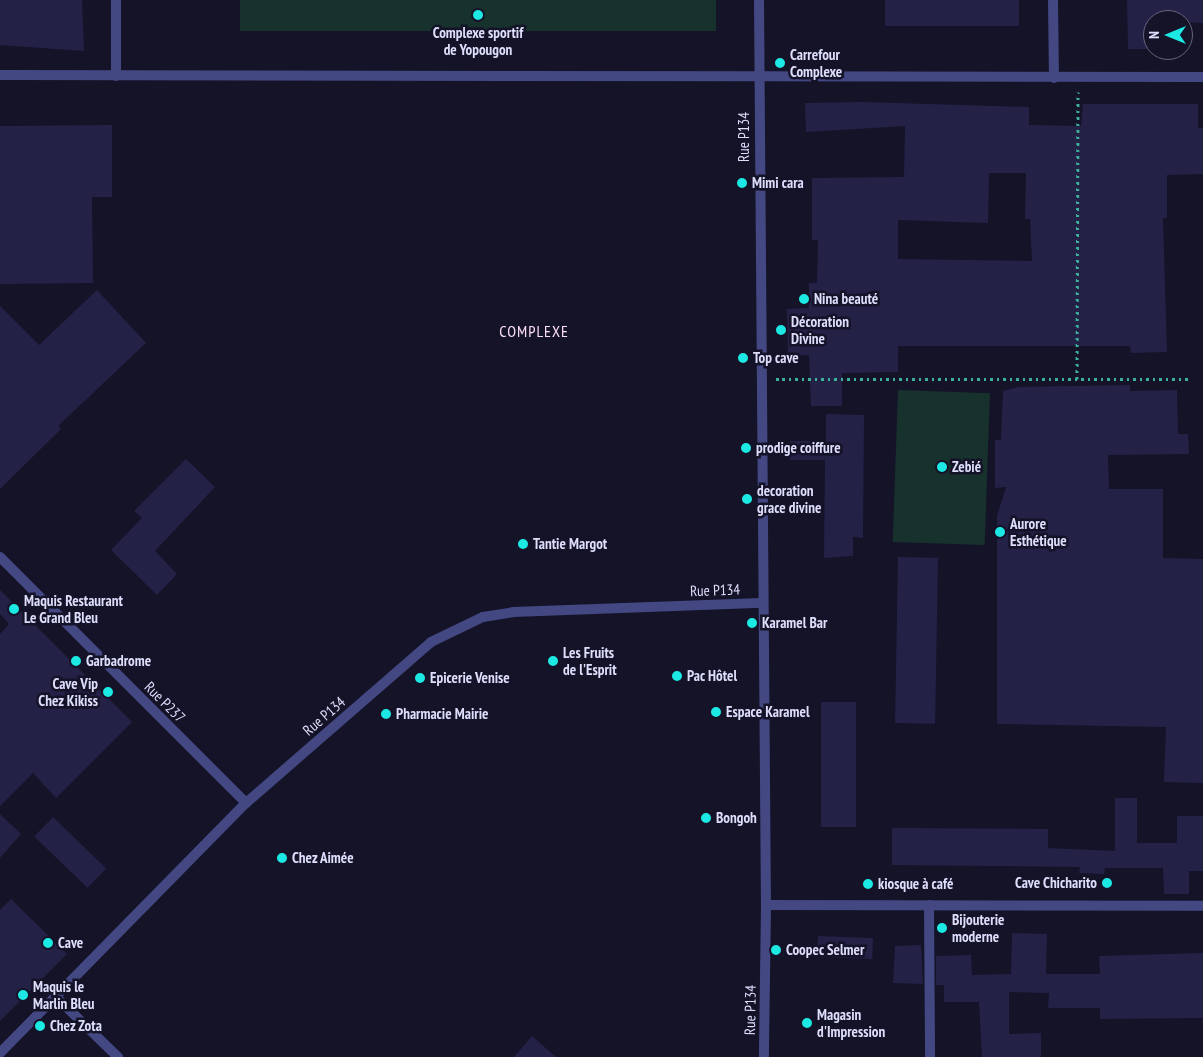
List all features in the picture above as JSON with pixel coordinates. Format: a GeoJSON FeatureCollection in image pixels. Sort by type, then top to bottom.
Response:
{"type":"FeatureCollection","features":[{"type":"Feature","properties":{"kind":"street"},"geometry":{"type":"LineString","coordinates":[[116,0],[116,76]]}},
{"type":"Feature","properties":{"kind":"street","name":"Rue P134"},"geometry":{"type":"LineString","coordinates":[[759,0],[760,379],[766,905],[764,1057]]}},
{"type":"Feature","properties":{"kind":"street"},"geometry":{"type":"LineString","coordinates":[[1053,0],[1054,78]]}},
{"type":"Feature","properties":{"kind":"street"},"geometry":{"type":"LineString","coordinates":[[0,75],[1203,77]]}},
{"type":"Feature","properties":{"kind":"street","name":"Rue P237"},"geometry":{"type":"LineString","coordinates":[[0,557],[246,803]]}},
{"type":"Feature","properties":{"kind":"street","name":"Rue P134"},"geometry":{"type":"LineString","coordinates":[[0,1053],[246,803],[431,642],[483,617],[513,612],[762,604]]}},
{"type":"Feature","properties":{"kind":"street"},"geometry":{"type":"LineString","coordinates":[[766,905],[1203,906]]}},
{"type":"Feature","properties":{"kind":"street"},"geometry":{"type":"LineString","coordinates":[[929,905],[930,1057]]}},
{"type":"Feature","properties":{"kind":"street"},"geometry":{"type":"LineString","coordinates":[[55,996],[118,1057]]}},
{"type":"Feature","properties":{"kind":"path"},"geometry":{"type":"LineString","coordinates":[[1078,78],[1078,379]]}},
{"type":"Feature","properties":{"kind":"path"},"geometry":{"type":"LineString","coordinates":[[760,379],[1192,379]]}},
{"type":"Feature","properties":{"kind":"green space","name":"Complexe sportif de Yopougon"},"geometry":{"type":"Polygon","coordinates":[[[240,0],[716,0],[716,31],[240,31],[240,0]]]}},
{"type":"Feature","properties":{"kind":"green space","name":"Zebié"},"geometry":{"type":"Polygon","coordinates":[[[898,390],[990,393],[985,545],[893,542],[898,390]]]}},
{"type":"Feature","properties":{"kind":"building"},"geometry":{"type":"Polygon","coordinates":[[[0,0],[82,0],[84,51],[0,45],[0,0]]]}},
{"type":"Feature","properties":{"kind":"building"},"geometry":{"type":"Polygon","coordinates":[[[885,0],[1019,0],[1019,26],[885,26],[885,0]]]}},
{"type":"Feature","properties":{"kind":"building"},"geometry":{"type":"Polygon","coordinates":[[[1127,0],[1203,0],[1203,23],[1193,22],[1193,10],[1143,10],[1143,49],[1128,49],[1127,0]]]}},
{"type":"Feature","properties":{"kind":"building"},"geometry":{"type":"Polygon","coordinates":[[[862,102],[1029,107],[1029,125],[1081,126],[1083,104],[1198,104],[1198,128],[1203,128],[1203,174],[1167,175],[1167,218],[1163,218],[1167,352],[1131,353],[1130,346],[898,346],[898,372],[842,373],[842,406],[811,406],[809,355],[788,356],[787,309],[809,308],[809,283],[817,283],[818,240],[812,240],[812,178],[904,177],[905,126],[806,132],[805,103],[862,102]],[[989,173],[988,223],[898,220],[898,259],[1032,261],[1030,219],[1025,219],[1026,173],[989,173]]]}},
{"type":"Feature","properties":{"kind":"building"},"geometry":{"type":"Polygon","coordinates":[[[112,125],[112,197],[92,197],[93,283],[0,284],[0,126],[112,125]]]}},
{"type":"Feature","properties":{"kind":"building"},"geometry":{"type":"Polygon","coordinates":[[[97,290],[146,343],[58,426],[61,429],[0,489],[0,306],[39,345],[97,290]]]}},
{"type":"Feature","properties":{"kind":"building"},"geometry":{"type":"Polygon","coordinates":[[[1130,385],[1130,391],[1177,390],[1178,434],[1188,434],[1189,454],[1108,455],[1109,489],[1163,489],[1163,558],[1203,559],[1203,783],[1164,782],[1166,727],[997,724],[997,516],[1006,487],[995,488],[995,440],[1001,440],[1003,391],[1018,387],[1130,385]]]}},
{"type":"Feature","properties":{"kind":"building"},"geometry":{"type":"Polygon","coordinates":[[[826,414],[864,415],[863,538],[853,537],[853,556],[824,558],[825,460],[790,460],[790,441],[826,441],[826,414]]]}},
{"type":"Feature","properties":{"kind":"building"},"geometry":{"type":"Polygon","coordinates":[[[186,459],[215,487],[155,551],[177,574],[157,595],[111,550],[142,518],[134,511],[186,459]]]}},
{"type":"Feature","properties":{"kind":"building"},"geometry":{"type":"Polygon","coordinates":[[[898,557],[938,558],[935,724],[895,723],[898,557]]]}},
{"type":"Feature","properties":{"kind":"building"},"geometry":{"type":"Polygon","coordinates":[[[0,590],[132,722],[56,798],[33,773],[0,806],[0,634],[9,624],[0,614],[0,590]]]}},
{"type":"Feature","properties":{"kind":"building"},"geometry":{"type":"Polygon","coordinates":[[[821,702],[856,702],[856,827],[821,827],[821,702]]]}},
{"type":"Feature","properties":{"kind":"building"},"geometry":{"type":"Polygon","coordinates":[[[1115,798],[1137,798],[1137,843],[1177,843],[1177,816],[1203,816],[1203,871],[1189,871],[1189,894],[1164,894],[1163,868],[1105,868],[1104,874],[1079,873],[1080,867],[892,865],[892,828],[1048,829],[1048,848],[1115,851],[1115,798]]]}},
{"type":"Feature","properties":{"kind":"building"},"geometry":{"type":"Polygon","coordinates":[[[0,814],[21,834],[0,858],[0,814]]]}},
{"type":"Feature","properties":{"kind":"building"},"geometry":{"type":"Polygon","coordinates":[[[53,817],[106,868],[87,888],[34,836],[53,817]]]}},
{"type":"Feature","properties":{"kind":"building"},"geometry":{"type":"Polygon","coordinates":[[[11,899],[67,954],[0,1021],[0,910],[11,899]]]}},
{"type":"Feature","properties":{"kind":"building"},"geometry":{"type":"Polygon","coordinates":[[[1012,933],[1047,934],[1046,974],[1100,974],[1099,956],[1203,953],[1203,1018],[1100,1019],[1100,1008],[1048,1008],[1049,993],[1009,992],[1009,1034],[1041,1033],[1041,1057],[982,1057],[979,1002],[944,1002],[944,985],[936,985],[936,956],[971,955],[972,975],[1011,974],[1012,933]]]}},
{"type":"Feature","properties":{"kind":"building"},"geometry":{"type":"Polygon","coordinates":[[[818,936],[873,938],[872,959],[817,957],[818,936]]]}},
{"type":"Feature","properties":{"kind":"building"},"geometry":{"type":"Polygon","coordinates":[[[921,945],[923,984],[893,983],[895,946],[921,945]]]}},
{"type":"Feature","properties":{"kind":"building"},"geometry":{"type":"Polygon","coordinates":[[[532,1036],[556,1057],[514,1057],[532,1036]]]}},
{"type":"Feature","properties":{"kind":"place","name":"Complexe sportif de Yopougon"},"geometry":{"type":"Point","coordinates":[478,15]}},
{"type":"Feature","properties":{"kind":"place","name":"Carrefour Complexe"},"geometry":{"type":"Point","coordinates":[780,63]}},
{"type":"Feature","properties":{"kind":"place","name":"Mimi cara"},"geometry":{"type":"Point","coordinates":[742,183]}},
{"type":"Feature","properties":{"kind":"place","name":"Nina beauté"},"geometry":{"type":"Point","coordinates":[804,299]}},
{"type":"Feature","properties":{"kind":"place","name":"Décoration Divine"},"geometry":{"type":"Point","coordinates":[781,330]}},
{"type":"Feature","properties":{"kind":"place","name":"Top cave"},"geometry":{"type":"Point","coordinates":[743,358]}},
{"type":"Feature","properties":{"kind":"place","name":"prodige coiffure"},"geometry":{"type":"Point","coordinates":[746,448]}},
{"type":"Feature","properties":{"kind":"place","name":"Zebié"},"geometry":{"type":"Point","coordinates":[942,467]}},
{"type":"Feature","properties":{"kind":"place","name":"decoration grace divine"},"geometry":{"type":"Point","coordinates":[747,499]}},
{"type":"Feature","properties":{"kind":"place","name":"Aurore Esthétique"},"geometry":{"type":"Point","coordinates":[1000,532]}},
{"type":"Feature","properties":{"kind":"place","name":"Tantie Margot"},"geometry":{"type":"Point","coordinates":[523,544]}},
{"type":"Feature","properties":{"kind":"place","name":"Maquis Restaurant Le Grand Bleu"},"geometry":{"type":"Point","coordinates":[14,609]}},
{"type":"Feature","properties":{"kind":"place","name":"Karamel Bar"},"geometry":{"type":"Point","coordinates":[752,623]}},
{"type":"Feature","properties":{"kind":"place","name":"Garbadrome"},"geometry":{"type":"Point","coordinates":[76,661]}},
{"type":"Feature","properties":{"kind":"place","name":"Les Fruits de l'Esprit"},"geometry":{"type":"Point","coordinates":[553,661]}},
{"type":"Feature","properties":{"kind":"place","name":"Pac Hôtel"},"geometry":{"type":"Point","coordinates":[677,676]}},
{"type":"Feature","properties":{"kind":"place","name":"Epicerie Venise"},"geometry":{"type":"Point","coordinates":[420,678]}},
{"type":"Feature","properties":{"kind":"place","name":"Cave Vip Chez Kikiss"},"geometry":{"type":"Point","coordinates":[108,692]}},
{"type":"Feature","properties":{"kind":"place","name":"Espace Karamel"},"geometry":{"type":"Point","coordinates":[716,712]}},
{"type":"Feature","properties":{"kind":"place","name":"Pharmacie Mairie"},"geometry":{"type":"Point","coordinates":[386,714]}},
{"type":"Feature","properties":{"kind":"place","name":"Bongoh"},"geometry":{"type":"Point","coordinates":[706,818]}},
{"type":"Feature","properties":{"kind":"place","name":"Chez Aimée"},"geometry":{"type":"Point","coordinates":[282,858]}},
{"type":"Feature","properties":{"kind":"place","name":"Cave Chicharito"},"geometry":{"type":"Point","coordinates":[1107,883]}},
{"type":"Feature","properties":{"kind":"place","name":"kiosque à café"},"geometry":{"type":"Point","coordinates":[868,884]}},
{"type":"Feature","properties":{"kind":"place","name":"Bijouterie moderne"},"geometry":{"type":"Point","coordinates":[942,928]}},
{"type":"Feature","properties":{"kind":"place","name":"Cave"},"geometry":{"type":"Point","coordinates":[48,943]}},
{"type":"Feature","properties":{"kind":"place","name":"Coopec Selmer"},"geometry":{"type":"Point","coordinates":[776,950]}},
{"type":"Feature","properties":{"kind":"place","name":"Maquis le Marlin Bleu"},"geometry":{"type":"Point","coordinates":[23,995]}},
{"type":"Feature","properties":{"kind":"place","name":"Magasin d'Impression"},"geometry":{"type":"Point","coordinates":[807,1023]}},
{"type":"Feature","properties":{"kind":"place","name":"Chez Zota"},"geometry":{"type":"Point","coordinates":[40,1026]}},
{"type":"Feature","properties":{"kind":"district","name":"COMPLEXE"},"geometry":{"type":"Point","coordinates":[534,331]}}]}
